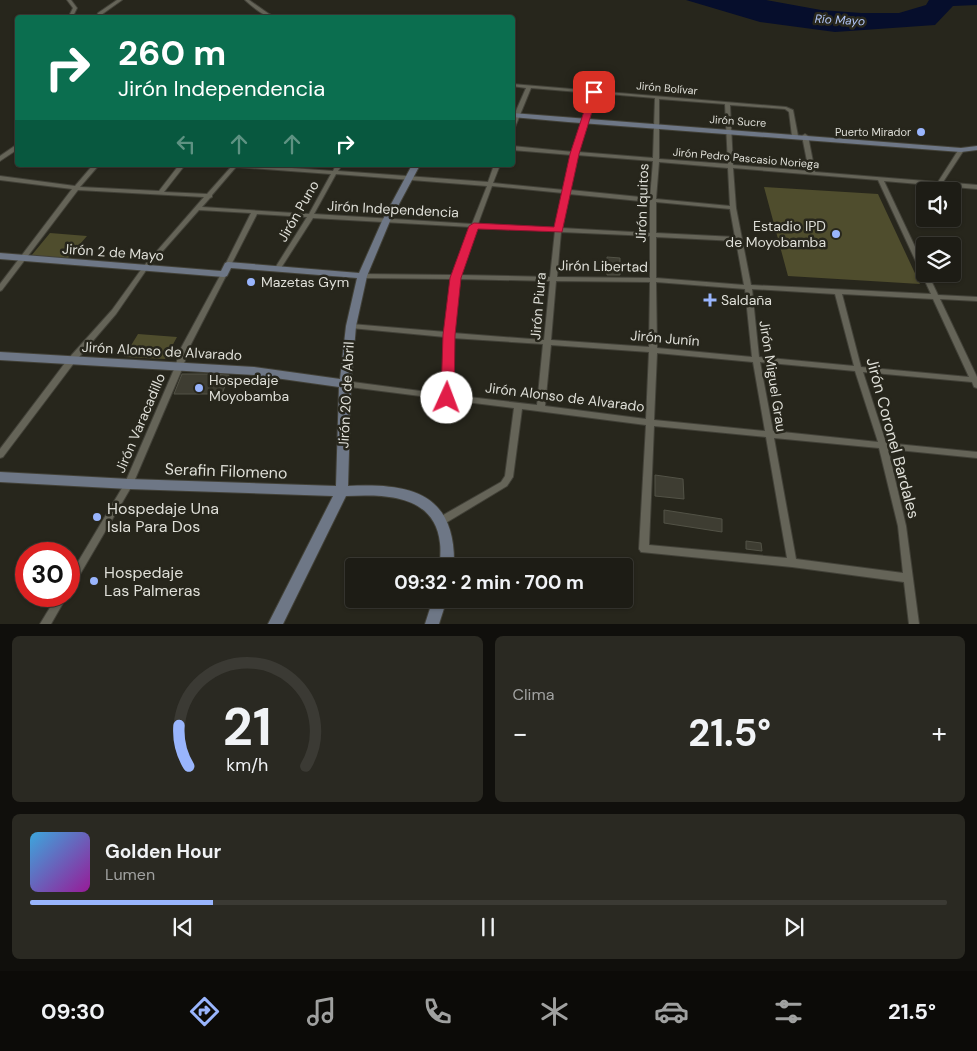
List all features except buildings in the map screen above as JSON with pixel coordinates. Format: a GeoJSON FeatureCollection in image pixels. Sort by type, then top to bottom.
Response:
{"type":"FeatureCollection","features":[{"type":"Feature","properties":{"kind":"street"},"geometry":{"type":"LineString","coordinates":[[68,0],[76,8],[72,15]]}},
{"type":"Feature","properties":{"kind":"street"},"geometry":{"type":"LineString","coordinates":[[99,15],[120,0]]}},
{"type":"Feature","properties":{"kind":"street"},"geometry":{"type":"LineString","coordinates":[[247,0],[267,15]]}},
{"type":"Feature","properties":{"kind":"street","name":"Jirón Bolívar"},"geometry":{"type":"LineString","coordinates":[[515,85],[790,109],[795,136]]}},
{"type":"Feature","properties":{"kind":"street"},"geometry":{"type":"LineString","coordinates":[[515,116],[529,87]]}},
{"type":"Feature","properties":{"kind":"street","name":"Jirón Piura"},"geometry":{"type":"LineString","coordinates":[[541,408],[558,230],[575,154],[594,92]]}},
{"type":"Feature","properties":{"kind":"street","name":"Jirón Iquitos"},"geometry":{"type":"LineString","coordinates":[[657,97],[658,127],[653,200],[653,350],[648,422],[644,549],[792,563]]}},
{"type":"Feature","properties":{"kind":"street","name":"Jirón Miguel Grau"},"geometry":{"type":"LineString","coordinates":[[727,103],[733,208],[737,239],[748,287],[756,360],[792,563]]}},
{"type":"Feature","properties":{"kind":"street","name":"Jirón Sucre"},"geometry":{"type":"LineString","coordinates":[[515,116],[805,136],[961,150],[977,148]]}},
{"type":"Feature","properties":{"kind":"street"},"geometry":{"type":"LineString","coordinates":[[805,136],[812,173]]}},
{"type":"Feature","properties":{"kind":"street"},"geometry":{"type":"LineString","coordinates":[[0,159],[15,148]]}},
{"type":"Feature","properties":{"kind":"street","name":"Jirón Pedro Pascasio Noriega"},"geometry":{"type":"LineString","coordinates":[[515,148],[925,182]]}},
{"type":"Feature","properties":{"kind":"street"},"geometry":{"type":"LineString","coordinates":[[941,182],[961,150]]}},
{"type":"Feature","properties":{"kind":"street"},"geometry":{"type":"LineString","coordinates":[[0,289],[76,188],[94,167]]}},
{"type":"Feature","properties":{"kind":"street"},"geometry":{"type":"LineString","coordinates":[[161,192],[180,167]]}},
{"type":"Feature","properties":{"kind":"street"},"geometry":{"type":"LineString","coordinates":[[0,455],[72,361],[114,312],[145,268],[233,167]]}},
{"type":"Feature","properties":{"kind":"street"},"geometry":{"type":"LineString","coordinates":[[266,167],[489,184],[733,208]]}},
{"type":"Feature","properties":{"kind":"street","name":"Jirón Puno"},"geometry":{"type":"LineString","coordinates":[[278,268],[310,217],[338,167]]}},
{"type":"Feature","properties":{"kind":"street","name":"Jirón 20 de Abril"},"geometry":{"type":"LineString","coordinates":[[275,624],[342,491],[345,384],[351,326],[362,276],[386,221],[415,167]]}},
{"type":"Feature","properties":{"kind":"street"},"geometry":{"type":"LineString","coordinates":[[447,398],[449,335],[455,278],[495,167]]}},
{"type":"Feature","properties":{"kind":"street"},"geometry":{"type":"LineString","coordinates":[[0,178],[76,188],[210,196]]}},
{"type":"Feature","properties":{"kind":"street"},"geometry":{"type":"LineString","coordinates":[[880,179],[976,382]]}},
{"type":"Feature","properties":{"kind":"street","name":"Jirón Pedro Pascasio Noriega"},"geometry":{"type":"LineString","coordinates":[[961,185],[977,187]]}},
{"type":"Feature","properties":{"kind":"street"},"geometry":{"type":"LineString","coordinates":[[151,191],[166,186]]}},
{"type":"Feature","properties":{"kind":"street","name":"Jirón Independencia"},"geometry":{"type":"LineString","coordinates":[[198,208],[310,217],[737,239]]}},
{"type":"Feature","properties":{"kind":"street","name":"Jirón Varacadillo"},"geometry":{"type":"LineString","coordinates":[[80,567],[130,484],[179,367],[185,348],[255,212]]}},
{"type":"Feature","properties":{"kind":"street","name":"Jirón 2 de Mayo"},"geometry":{"type":"LineString","coordinates":[[0,256],[145,268],[226,270]]}},
{"type":"Feature","properties":{"kind":"street","name":"Jirón Libertad"},"geometry":{"type":"LineString","coordinates":[[226,270],[278,268],[362,276],[652,280],[748,287],[977,298]]}},
{"type":"Feature","properties":{"kind":"street","name":"Jirón Coronel Bardales"},"geometry":{"type":"LineString","coordinates":[[838,291],[858,369],[883,446],[902,526],[914,624]]}},
{"type":"Feature","properties":{"kind":"street","name":"Jirón Junín"},"geometry":{"type":"LineString","coordinates":[[351,326],[653,350],[976,382]]}},
{"type":"Feature","properties":{"kind":"street","name":"Jirón Alonso de Alvarado"},"geometry":{"type":"LineString","coordinates":[[0,356],[254,371],[447,398],[648,422],[977,455]]}},
{"type":"Feature","properties":{"kind":"street"},"geometry":{"type":"LineString","coordinates":[[448,558],[449,550],[441,521],[504,484],[509,478],[518,406]]}},
{"type":"Feature","properties":{"kind":"street","name":"Serafin Filomeno"},"geometry":{"type":"LineString","coordinates":[[0,477],[130,484],[342,491],[360,489],[403,492],[416,497],[441,521]]}},
{"type":"Feature","properties":{"kind":"street"},"geometry":{"type":"LineString","coordinates":[[792,563],[908,578]]}},
{"type":"Feature","properties":{"kind":"street"},"geometry":{"type":"LineString","coordinates":[[46,624],[56,607]]}},
{"type":"Feature","properties":{"kind":"street"},"geometry":{"type":"LineString","coordinates":[[432,624],[437,608]]}},
{"type":"Feature","properties":{"kind":"shaded area","name":"Estadio IPD de Moyobamba"},"geometry":{"type":"Polygon","coordinates":[[[764,187],[878,194],[916,275],[916,282],[920,284],[788,276],[764,187]]]}},
{"type":"Feature","properties":{"kind":"shaded area"},"geometry":{"type":"Polygon","coordinates":[[[50,233],[87,236],[68,258],[31,256],[50,233]]]}},
{"type":"Feature","properties":{"kind":"shaded area"},"geometry":{"type":"Polygon","coordinates":[[[138,334],[177,337],[165,359],[124,357],[138,334]]]}},
{"type":"Feature","properties":{"kind":"water","name":"Río Mayo"},"geometry":{"type":"Polygon","coordinates":[[[686,0],[766,0],[821,10],[861,13],[899,13],[926,5],[929,0],[977,0],[977,5],[953,6],[935,25],[835,32],[760,22],[686,0]]]}},
{"type":"Feature","properties":{"kind":"place","name":"Puerto Mirador"},"geometry":{"type":"Point","coordinates":[921,132]}},
{"type":"Feature","properties":{"kind":"place","name":"Estadio IPD de Moyobamba"},"geometry":{"type":"Point","coordinates":[836,234]}},
{"type":"Feature","properties":{"kind":"place","name":"Mazetas Gym"},"geometry":{"type":"Point","coordinates":[251,282]}},
{"type":"Feature","properties":{"kind":"place","name":"Saldaña"},"geometry":{"type":"Point","coordinates":[710,300]}},
{"type":"Feature","properties":{"kind":"place","name":"Hospedaje Moyobamba"},"geometry":{"type":"Point","coordinates":[199,388]}},
{"type":"Feature","properties":{"kind":"place","name":"Hospedaje Una Isla Para Dos"},"geometry":{"type":"Point","coordinates":[97,517]}},
{"type":"Feature","properties":{"kind":"place","name":"Hospedaje Las Palmeras"},"geometry":{"type":"Point","coordinates":[94,581]}},
{"type":"Feature","properties":{"kind":"route"},"geometry":{"type":"LineString","coordinates":[[447,398],[449,335],[455,278],[474,226],[558,230],[575,154],[594,92]]}}]}
